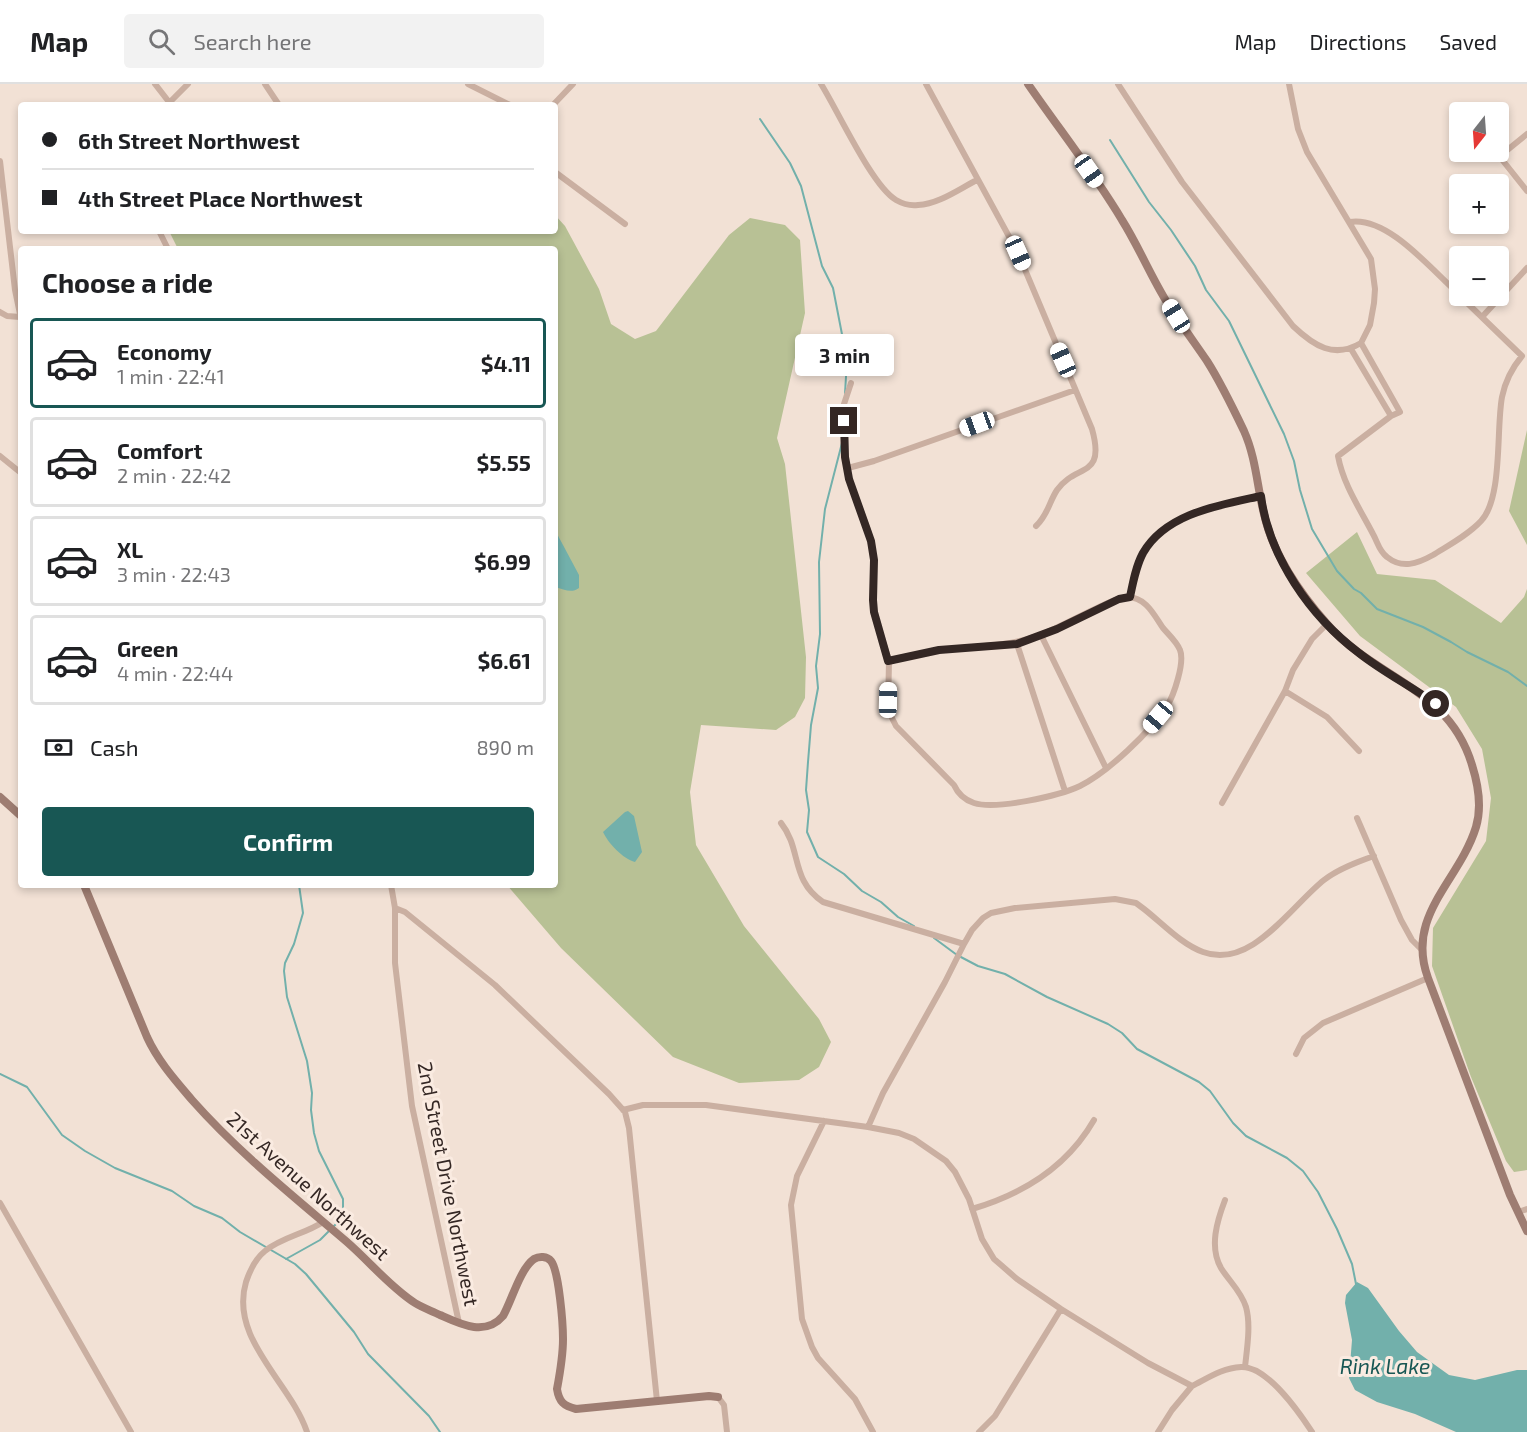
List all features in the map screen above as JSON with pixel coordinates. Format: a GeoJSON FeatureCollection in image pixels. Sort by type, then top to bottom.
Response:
{"type":"FeatureCollection","features":[{"type":"Feature","properties":{"kind":"street"},"geometry":{"type":"LineString","coordinates":[[155,84],[167,102]]}},
{"type":"Feature","properties":{"kind":"street"},"geometry":{"type":"LineString","coordinates":[[170,102],[188,84]]}},
{"type":"Feature","properties":{"kind":"street"},"geometry":{"type":"LineString","coordinates":[[265,84],[277,102]]}},
{"type":"Feature","properties":{"kind":"street"},"geometry":{"type":"LineString","coordinates":[[468,84],[504,102]]}},
{"type":"Feature","properties":{"kind":"street"},"geometry":{"type":"LineString","coordinates":[[556,102],[573,84]]}},
{"type":"Feature","properties":{"kind":"street"},"geometry":{"type":"LineString","coordinates":[[821,84],[877,181],[896,200],[908,205],[920,205],[938,200],[977,180]]}},
{"type":"Feature","properties":{"kind":"street"},"geometry":{"type":"LineString","coordinates":[[926,84],[1018,253],[1092,429],[1096,444],[1094,460],[1085,471],[1071,478],[1058,489],[1045,516],[1036,526]]}},
{"type":"Feature","properties":{"kind":"street"},"geometry":{"type":"LineString","coordinates":[[1028,84],[1121,217],[1166,301],[1218,379],[1245,433],[1256,469],[1267,528],[1277,552],[1299,589],[1327,624],[1359,652],[1418,691],[1445,713],[1465,743],[1473,765],[1479,798],[1477,825],[1465,852],[1428,915],[1423,935],[1422,961],[1523,1211],[1527,1231]]}},
{"type":"Feature","properties":{"kind":"street"},"geometry":{"type":"LineString","coordinates":[[1118,84],[1182,182],[1293,326],[1305,338],[1325,348],[1342,351],[1362,343],[1370,325],[1375,289],[1371,260],[1306,152],[1298,129],[1289,84]]}},
{"type":"Feature","properties":{"kind":"street"},"geometry":{"type":"LineString","coordinates":[[1509,146],[1527,134]]}},
{"type":"Feature","properties":{"kind":"street"},"geometry":{"type":"LineString","coordinates":[[0,161],[18,296]]}},
{"type":"Feature","properties":{"kind":"street"},"geometry":{"type":"LineString","coordinates":[[1504,162],[1527,191]]}},
{"type":"Feature","properties":{"kind":"street"},"geometry":{"type":"LineString","coordinates":[[558,174],[625,225]]}},
{"type":"Feature","properties":{"kind":"street"},"geometry":{"type":"LineString","coordinates":[[1350,222],[1358,221],[1368,224],[1399,239],[1449,285]]}},
{"type":"Feature","properties":{"kind":"street"},"geometry":{"type":"LineString","coordinates":[[1482,317],[1527,268]]}},
{"type":"Feature","properties":{"kind":"street"},"geometry":{"type":"LineString","coordinates":[[1362,343],[1400,412],[1391,416],[1338,456],[1340,466],[1352,495],[1382,553],[1394,563],[1412,565],[1464,536],[1486,515],[1492,499],[1502,396],[1508,378],[1522,356],[1471,306]]}},
{"type":"Feature","properties":{"kind":"street"},"geometry":{"type":"LineString","coordinates":[[0,312],[18,318]]}},
{"type":"Feature","properties":{"kind":"street"},"geometry":{"type":"LineString","coordinates":[[1351,349],[1391,416]]}},
{"type":"Feature","properties":{"kind":"street"},"geometry":{"type":"LineString","coordinates":[[851,383],[844,404],[845,457],[849,479],[871,541],[874,560],[874,612],[888,661],[888,700],[891,719],[967,800],[982,804],[1026,801],[1065,791],[1089,781],[1132,747],[1167,706],[1180,672],[1180,650],[1146,604],[1130,597],[1119,599],[1017,644],[939,650],[888,661]]}},
{"type":"Feature","properties":{"kind":"street"},"geometry":{"type":"LineString","coordinates":[[848,468],[874,461],[1075,390]]}},
{"type":"Feature","properties":{"kind":"street"},"geometry":{"type":"LineString","coordinates":[[0,456],[18,471]]}},
{"type":"Feature","properties":{"kind":"street"},"geometry":{"type":"LineString","coordinates":[[1130,597],[1142,554],[1156,534],[1207,508],[1261,496]]}},
{"type":"Feature","properties":{"kind":"street"},"geometry":{"type":"LineString","coordinates":[[1222,803],[1285,691],[1293,670],[1306,648],[1327,624]]}},
{"type":"Feature","properties":{"kind":"street"},"geometry":{"type":"LineString","coordinates":[[1041,635],[1106,768]]}},
{"type":"Feature","properties":{"kind":"street"},"geometry":{"type":"LineString","coordinates":[[1017,644],[1065,791]]}},
{"type":"Feature","properties":{"kind":"street"},"geometry":{"type":"LineString","coordinates":[[1285,691],[1327,717],[1359,751]]}},
{"type":"Feature","properties":{"kind":"street"},"geometry":{"type":"LineString","coordinates":[[0,796],[18,813]]}},
{"type":"Feature","properties":{"kind":"street"},"geometry":{"type":"LineString","coordinates":[[1357,818],[1401,920],[1412,940],[1422,950]]}},
{"type":"Feature","properties":{"kind":"street"},"geometry":{"type":"LineString","coordinates":[[781,823],[788,831],[800,873],[811,892],[824,902],[964,944]]}},
{"type":"Feature","properties":{"kind":"street"},"geometry":{"type":"LineString","coordinates":[[868,1127],[964,944],[977,923],[991,913],[1015,908],[1115,899],[1136,903],[1195,949],[1209,954],[1229,954],[1253,946],[1326,878],[1374,856]]}},
{"type":"Feature","properties":{"kind":"street","name":"21st Avenue Northwest"},"geometry":{"type":"LineString","coordinates":[[85,888],[147,1037],[168,1072],[213,1124],[241,1151],[415,1303],[459,1323]]}},
{"type":"Feature","properties":{"kind":"street","name":"2nd Street Drive Northwest"},"geometry":{"type":"LineString","coordinates":[[392,888],[395,908],[395,963],[412,1106],[459,1323]]}},
{"type":"Feature","properties":{"kind":"street"},"geometry":{"type":"LineString","coordinates":[[395,908],[405,912],[495,985],[609,1094],[628,1119],[657,1401]]}},
{"type":"Feature","properties":{"kind":"street"},"geometry":{"type":"LineString","coordinates":[[1296,1054],[1304,1038],[1323,1023],[1428,978]]}},
{"type":"Feature","properties":{"kind":"street"},"geometry":{"type":"LineString","coordinates":[[623,1110],[644,1106],[706,1105],[868,1127],[908,1136],[930,1148],[955,1172],[964,1187],[982,1239],[994,1259],[1017,1279],[1061,1310],[1148,1363],[1192,1386]]}},
{"type":"Feature","properties":{"kind":"street"},"geometry":{"type":"LineString","coordinates":[[972,1209],[1015,1194],[1048,1174],[1078,1145],[1094,1120]]}},
{"type":"Feature","properties":{"kind":"street"},"geometry":{"type":"LineString","coordinates":[[824,1121],[797,1176],[792,1198],[791,1212],[802,1319],[818,1358],[855,1399],[873,1432]]}},
{"type":"Feature","properties":{"kind":"street"},"geometry":{"type":"LineString","coordinates":[[1225,1200],[1219,1216],[1215,1249],[1221,1268],[1239,1292],[1247,1311],[1245,1367]]}},
{"type":"Feature","properties":{"kind":"street"},"geometry":{"type":"LineString","coordinates":[[0,1203],[132,1432]]}},
{"type":"Feature","properties":{"kind":"street"},"geometry":{"type":"LineString","coordinates":[[307,1432],[254,1341],[245,1318],[243,1299],[249,1271],[264,1251],[278,1242],[323,1222]]}},
{"type":"Feature","properties":{"kind":"street"},"geometry":{"type":"LineString","coordinates":[[459,1323],[477,1328],[497,1321],[508,1307],[531,1262],[540,1257],[547,1257],[555,1268],[561,1308],[563,1338],[557,1389],[561,1402],[576,1409],[718,1397],[724,1405],[727,1432]]}},
{"type":"Feature","properties":{"kind":"street"},"geometry":{"type":"LineString","coordinates":[[979,1432],[995,1416],[1061,1310]]}},
{"type":"Feature","properties":{"kind":"street"},"geometry":{"type":"LineString","coordinates":[[1158,1432],[1172,1410],[1192,1386],[1223,1370],[1245,1367],[1263,1374],[1275,1385],[1312,1432]]}},
{"type":"Feature","properties":{"kind":"green space"},"geometry":{"type":"Polygon","coordinates":[[[558,218],[565,226],[599,289],[611,324],[635,339],[656,331],[729,235],[750,218],[785,225],[800,240],[805,313],[777,438],[785,464],[806,657],[805,698],[795,717],[776,730],[701,725],[690,792],[696,845],[744,926],[819,1019],[831,1042],[819,1067],[799,1080],[739,1083],[673,1057],[561,948],[510,888],[558,888],[558,246],[176,246],[170,234],[558,234],[558,218]]]}},
{"type":"Feature","properties":{"kind":"green space"},"geometry":{"type":"Polygon","coordinates":[[[1527,430],[1527,545],[1509,511],[1527,430]]]}},
{"type":"Feature","properties":{"kind":"green space"},"geometry":{"type":"Polygon","coordinates":[[[1357,532],[1377,574],[1435,580],[1501,623],[1524,597],[1527,589],[1527,1170],[1514,1172],[1506,1161],[1471,1077],[1432,966],[1433,928],[1486,841],[1491,798],[1482,749],[1456,707],[1360,636],[1306,573],[1357,532]]]}},
{"type":"Feature","properties":{"kind":"water"},"geometry":{"type":"Polygon","coordinates":[[[558,536],[579,575],[579,588],[573,591],[558,588],[558,536]]]}},
{"type":"Feature","properties":{"kind":"water"},"geometry":{"type":"Polygon","coordinates":[[[628,811],[634,816],[642,852],[635,862],[616,850],[603,832],[628,811]]]}},
{"type":"Feature","properties":{"kind":"water","name":"Rink Lake"},"geometry":{"type":"Polygon","coordinates":[[[1357,1282],[1368,1288],[1417,1352],[1449,1375],[1475,1380],[1517,1370],[1527,1370],[1527,1432],[1456,1432],[1415,1414],[1377,1402],[1355,1390],[1349,1378],[1352,1340],[1345,1303],[1346,1295],[1357,1282]]]}},
{"type":"Feature","properties":{"kind":"waterway"},"geometry":{"type":"LineString","coordinates":[[760,119],[790,163],[801,186],[822,266],[833,288],[847,360],[845,393]]}},
{"type":"Feature","properties":{"kind":"waterway"},"geometry":{"type":"LineString","coordinates":[[1110,140],[1149,202],[1195,266],[1206,290],[1229,321],[1284,434],[1294,461],[1312,529],[1337,571],[1377,609],[1423,627],[1508,672],[1527,686]]}},
{"type":"Feature","properties":{"kind":"waterway"},"geometry":{"type":"LineString","coordinates":[[842,443],[825,509],[819,562],[820,634],[816,666],[818,688],[811,725],[808,762],[807,832],[818,857],[844,874],[862,891],[881,902],[898,917],[914,926]]}},
{"type":"Feature","properties":{"kind":"waterway"},"geometry":{"type":"LineString","coordinates":[[299,888],[303,913],[284,971],[287,997],[307,1061],[312,1093],[311,1110],[314,1133],[319,1151],[343,1199],[343,1217],[333,1227]]}},
{"type":"Feature","properties":{"kind":"waterway"},"geometry":{"type":"LineString","coordinates":[[934,938],[957,955],[978,966],[1005,974],[1047,997],[1108,1024],[1122,1033],[1137,1049],[1199,1082],[1210,1091],[1233,1123],[1246,1136],[1287,1158],[1303,1171],[1318,1192],[1337,1229],[1352,1264],[1356,1284]]}},
{"type":"Feature","properties":{"kind":"waterway"},"geometry":{"type":"LineString","coordinates":[[0,1074],[27,1087],[62,1135],[85,1151],[115,1168],[172,1191],[194,1206],[222,1218],[240,1232],[295,1264],[354,1332],[368,1354],[429,1416],[440,1432]]}},
{"type":"Feature","properties":{"kind":"waterway"},"geometry":{"type":"LineString","coordinates":[[286,1259],[320,1240],[329,1231]]}},
{"type":"Feature","properties":{"kind":"route"},"geometry":{"type":"LineString","coordinates":[[844,421],[845,457],[849,479],[871,541],[874,560],[874,612],[888,661],[939,650],[1017,644],[1057,629],[1119,599],[1130,597],[1142,554],[1156,534],[1207,508],[1261,496],[1267,528],[1277,552],[1299,589],[1327,624],[1359,652],[1436,704]]}}]}
